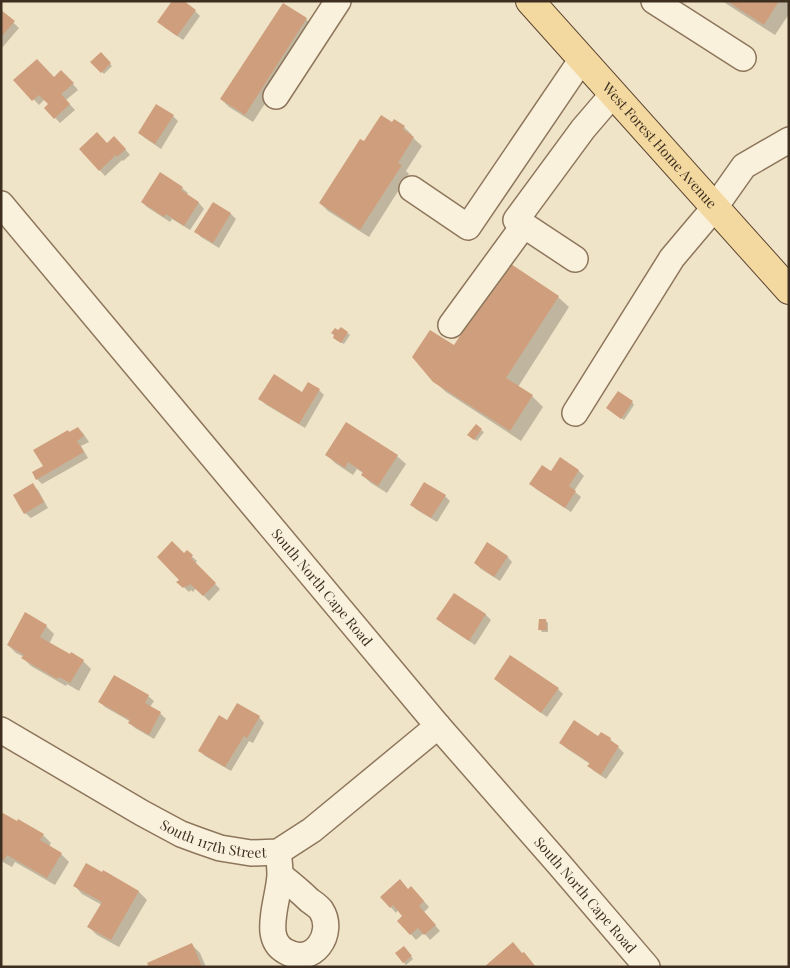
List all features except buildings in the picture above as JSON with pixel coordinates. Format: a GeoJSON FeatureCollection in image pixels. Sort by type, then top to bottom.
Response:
{"type":"FeatureCollection","features":[{"type":"Feature","properties":{"kind":"main road","name":"West Forest Home Avenue"},"geometry":{"type":"LineString","coordinates":[[530,1],[789,290]]}},
{"type":"Feature","properties":{"kind":"street"},"geometry":{"type":"LineString","coordinates":[[276,96],[338,1]]}},
{"type":"Feature","properties":{"kind":"street"},"geometry":{"type":"LineString","coordinates":[[654,1],[743,58]]}},
{"type":"Feature","properties":{"kind":"street"},"geometry":{"type":"LineString","coordinates":[[412,189],[468,227],[582,59]]}},
{"type":"Feature","properties":{"kind":"street"},"geometry":{"type":"LineString","coordinates":[[575,259],[516,220],[583,129],[614,94]]}},
{"type":"Feature","properties":{"kind":"street"},"geometry":{"type":"LineString","coordinates":[[575,413],[672,258],[715,208],[744,166],[788,141]]}},
{"type":"Feature","properties":{"kind":"street","name":"South North Cape Road"},"geometry":{"type":"LineString","coordinates":[[1,204],[438,726],[647,967]]}},
{"type":"Feature","properties":{"kind":"street"},"geometry":{"type":"LineString","coordinates":[[451,325],[524,225]]}},
{"type":"Feature","properties":{"kind":"street","name":"South 117th Street"},"geometry":{"type":"LineString","coordinates":[[1,730],[181,834],[220,848],[251,853],[279,863],[312,830],[438,726]]}}]}
